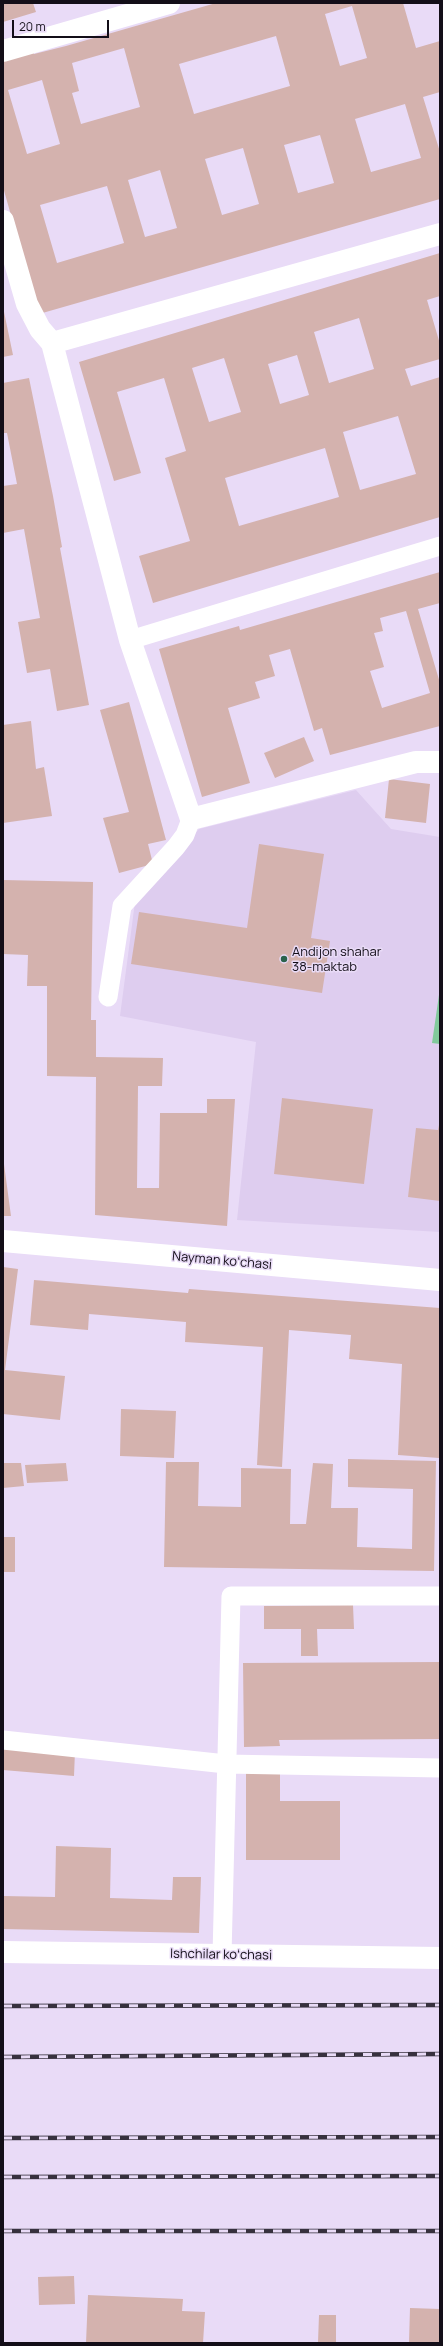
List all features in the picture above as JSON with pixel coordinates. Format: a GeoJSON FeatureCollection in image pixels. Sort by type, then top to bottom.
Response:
{"type":"FeatureCollection","features":[{"type":"Feature","properties":{"kind":"street"},"geometry":{"type":"LineString","coordinates":[[3,51],[169,3]]}},
{"type":"Feature","properties":{"kind":"street"},"geometry":{"type":"LineString","coordinates":[[3,221],[27,304],[40,329],[52,343],[130,640],[191,819],[416,762],[440,762]]}},
{"type":"Feature","properties":{"kind":"street"},"geometry":{"type":"LineString","coordinates":[[52,343],[440,234]]}},
{"type":"Feature","properties":{"kind":"street","name":"Nayman koʻchasi"},"geometry":{"type":"LineString","coordinates":[[3,1241],[440,1280]]}},
{"type":"Feature","properties":{"kind":"street","name":"Ishchilar koʻchasi"},"geometry":{"type":"LineString","coordinates":[[3,1952],[440,1958]]}},
{"type":"Feature","properties":{"kind":"lane"},"geometry":{"type":"LineString","coordinates":[[130,640],[440,546]]}},
{"type":"Feature","properties":{"kind":"lane"},"geometry":{"type":"LineString","coordinates":[[108,997],[122,906],[176,847],[185,835],[191,819]]}},
{"type":"Feature","properties":{"kind":"lane"},"geometry":{"type":"LineString","coordinates":[[222,1955],[231,1596],[440,1596]]}},
{"type":"Feature","properties":{"kind":"lane"},"geometry":{"type":"LineString","coordinates":[[3,1740],[226,1764],[440,1768]]}},
{"type":"Feature","properties":{"kind":"shaded area","name":"Andijon shahar 38-maktab"},"geometry":{"type":"Polygon","coordinates":[[[356,790],[391,829],[440,837],[440,1232],[237,1220],[256,1042],[120,1016],[135,902],[199,829],[356,790]]]}},
{"type":"Feature","properties":{"kind":"green space"},"geometry":{"type":"Polygon","coordinates":[[[440,988],[440,1044],[432,1043],[440,988]]]}},
{"type":"Feature","properties":{"kind":"building"},"geometry":{"type":"Polygon","coordinates":[[[3,3],[33,3],[36,12],[3,22],[3,3]]]}},
{"type":"Feature","properties":{"kind":"building"},"geometry":{"type":"Polygon","coordinates":[[[216,3],[403,3],[416,48],[440,41],[440,92],[423,97],[440,152],[440,199],[39,314],[3,187],[3,57],[32,48],[34,54],[216,3]],[[352,6],[325,14],[340,66],[367,58],[352,6]],[[276,36],[179,64],[194,114],[290,86],[276,36]],[[124,48],[72,63],[79,91],[72,93],[81,124],[140,107],[124,48]],[[42,80],[8,90],[27,154],[60,144],[42,80]],[[405,104],[355,119],[371,172],[421,158],[405,104]],[[320,135],[284,145],[298,193],[334,183],[320,135]],[[243,148],[205,159],[222,215],[259,204],[243,148]],[[160,170],[128,180],[145,237],[177,228],[160,170]],[[107,186],[40,205],[57,263],[124,243],[107,186]]]}},
{"type":"Feature","properties":{"kind":"building"},"geometry":{"type":"Polygon","coordinates":[[[440,253],[440,296],[427,300],[440,344],[440,359],[405,369],[411,386],[440,377],[440,517],[153,603],[139,556],[190,541],[165,458],[186,451],[164,378],[117,392],[141,473],[114,481],[79,362],[440,253]],[[359,318],[314,332],[329,383],[374,369],[359,318]],[[297,355],[268,364],[280,404],[309,395],[297,355]],[[224,358],[192,368],[209,422],[241,412],[224,358]],[[398,416],[343,432],[360,490],[416,474],[398,416]],[[325,448],[225,478],[239,526],[339,497],[325,448]]]}},
{"type":"Feature","properties":{"kind":"building"},"geometry":{"type":"Polygon","coordinates":[[[3,307],[13,355],[3,357],[3,307]]]}},
{"type":"Feature","properties":{"kind":"building"},"geometry":{"type":"Polygon","coordinates":[[[29,378],[53,496],[62,547],[60,548],[89,705],[57,711],[50,669],[27,673],[18,622],[40,618],[24,529],[3,533],[3,486],[17,484],[7,433],[3,433],[3,383],[29,378]]]}},
{"type":"Feature","properties":{"kind":"building"},"geometry":{"type":"Polygon","coordinates":[[[440,572],[440,603],[418,609],[440,683],[440,726],[330,755],[322,728],[314,731],[290,649],[269,655],[275,676],[255,682],[260,698],[228,708],[250,783],[202,797],[159,649],[239,626],[240,630],[440,572]],[[406,611],[380,618],[383,631],[374,633],[384,667],[370,671],[382,708],[430,693],[406,611]]]}},
{"type":"Feature","properties":{"kind":"building"},"geometry":{"type":"Polygon","coordinates":[[[129,702],[166,840],[148,844],[153,864],[119,873],[103,818],[129,812],[100,710],[129,702]]]}},
{"type":"Feature","properties":{"kind":"building"},"geometry":{"type":"Polygon","coordinates":[[[31,721],[36,769],[44,767],[52,816],[3,823],[3,725],[31,721]]]}},
{"type":"Feature","properties":{"kind":"building"},"geometry":{"type":"Polygon","coordinates":[[[304,737],[314,761],[275,778],[264,753],[304,737]]]}},
{"type":"Feature","properties":{"kind":"building"},"geometry":{"type":"Polygon","coordinates":[[[389,779],[430,784],[426,823],[385,818],[389,779]]]}},
{"type":"Feature","properties":{"kind":"building"},"geometry":{"type":"Polygon","coordinates":[[[259,844],[324,854],[311,938],[330,941],[322,993],[131,964],[139,912],[247,928],[259,844]]]}},
{"type":"Feature","properties":{"kind":"building"},"geometry":{"type":"Polygon","coordinates":[[[3,880],[93,882],[91,1020],[96,1020],[96,1057],[163,1058],[162,1086],[138,1086],[137,1188],[159,1188],[160,1113],[207,1113],[207,1099],[235,1099],[227,1226],[95,1215],[96,1077],[47,1076],[47,986],[27,986],[28,955],[3,954],[3,880]]]}},
{"type":"Feature","properties":{"kind":"building"},"geometry":{"type":"Polygon","coordinates":[[[282,1098],[373,1109],[364,1184],[274,1174],[282,1098]]]}},
{"type":"Feature","properties":{"kind":"building"},"geometry":{"type":"Polygon","coordinates":[[[439,1125],[440,1201],[408,1197],[416,1128],[438,1130],[439,1125]]]}},
{"type":"Feature","properties":{"kind":"building"},"geometry":{"type":"Polygon","coordinates":[[[4,1164],[11,1216],[3,1216],[4,1164]]]}},
{"type":"Feature","properties":{"kind":"building"},"geometry":{"type":"Polygon","coordinates":[[[3,1267],[18,1269],[5,1370],[65,1376],[60,1420],[3,1414],[3,1267]]]}},
{"type":"Feature","properties":{"kind":"building"},"geometry":{"type":"Polygon","coordinates":[[[34,1280],[188,1293],[189,1289],[440,1308],[439,1458],[398,1455],[402,1364],[349,1359],[351,1335],[289,1330],[282,1467],[257,1465],[263,1347],[185,1342],[186,1322],[89,1314],[88,1330],[30,1325],[34,1280]]]}},
{"type":"Feature","properties":{"kind":"building"},"geometry":{"type":"Polygon","coordinates":[[[121,1409],[176,1411],[174,1458],[120,1456],[121,1409]]]}},
{"type":"Feature","properties":{"kind":"building"},"geometry":{"type":"Polygon","coordinates":[[[348,1459],[436,1461],[434,1571],[164,1567],[166,1462],[199,1462],[198,1506],[241,1507],[241,1468],[291,1469],[290,1524],[306,1524],[313,1463],[333,1464],[331,1508],[358,1508],[357,1547],[412,1549],[413,1489],[348,1487],[348,1459]]]}},
{"type":"Feature","properties":{"kind":"building"},"geometry":{"type":"Polygon","coordinates":[[[3,1463],[21,1463],[24,1486],[3,1488],[3,1463]]]}},
{"type":"Feature","properties":{"kind":"building"},"geometry":{"type":"Polygon","coordinates":[[[66,1463],[68,1481],[27,1483],[25,1465],[66,1463]]]}},
{"type":"Feature","properties":{"kind":"building"},"geometry":{"type":"Polygon","coordinates":[[[3,1537],[15,1537],[15,1572],[3,1572],[3,1537]]]}},
{"type":"Feature","properties":{"kind":"building"},"geometry":{"type":"Polygon","coordinates":[[[353,1605],[354,1629],[317,1629],[318,1656],[301,1656],[301,1629],[264,1629],[264,1606],[353,1605]]]}},
{"type":"Feature","properties":{"kind":"building"},"geometry":{"type":"Polygon","coordinates":[[[440,1662],[440,1739],[279,1740],[280,1746],[244,1747],[243,1663],[440,1662]]]}},
{"type":"Feature","properties":{"kind":"building"},"geometry":{"type":"Polygon","coordinates":[[[3,1745],[75,1751],[74,1776],[3,1770],[3,1745]]]}},
{"type":"Feature","properties":{"kind":"building"},"geometry":{"type":"Polygon","coordinates":[[[246,1771],[280,1771],[280,1801],[340,1801],[340,1860],[246,1860],[246,1771]]]}},
{"type":"Feature","properties":{"kind":"building"},"geometry":{"type":"Polygon","coordinates":[[[56,1846],[111,1848],[110,1898],[172,1900],[173,1877],[201,1877],[199,1933],[3,1929],[3,1896],[55,1897],[56,1846]]]}},
{"type":"Feature","properties":{"kind":"building"},"geometry":{"type":"Polygon","coordinates":[[[74,2276],[75,2304],[39,2305],[38,2277],[74,2276]]]}},
{"type":"Feature","properties":{"kind":"building"},"geometry":{"type":"Polygon","coordinates":[[[88,2295],[183,2299],[182,2311],[205,2312],[203,2343],[86,2343],[88,2295]]]}},
{"type":"Feature","properties":{"kind":"building"},"geometry":{"type":"Polygon","coordinates":[[[410,2308],[440,2309],[440,2343],[409,2343],[410,2308]]]}},
{"type":"Feature","properties":{"kind":"building"},"geometry":{"type":"Polygon","coordinates":[[[319,2315],[336,2315],[336,2342],[318,2342],[319,2315]]]}},
{"type":"Feature","properties":{"kind":"railway"},"geometry":{"type":"LineString","coordinates":[[3,2006],[440,2005]]}},
{"type":"Feature","properties":{"kind":"railway"},"geometry":{"type":"LineString","coordinates":[[3,2057],[440,2054]]}},
{"type":"Feature","properties":{"kind":"railway"},"geometry":{"type":"LineString","coordinates":[[3,2138],[440,2137]]}},
{"type":"Feature","properties":{"kind":"railway"},"geometry":{"type":"LineString","coordinates":[[3,2177],[440,2176]]}},
{"type":"Feature","properties":{"kind":"railway"},"geometry":{"type":"LineString","coordinates":[[3,2231],[440,2231]]}},
{"type":"Feature","properties":{"kind":"place","name":"Andijon shahar 38-maktab"},"geometry":{"type":"Point","coordinates":[284,959]}}]}
